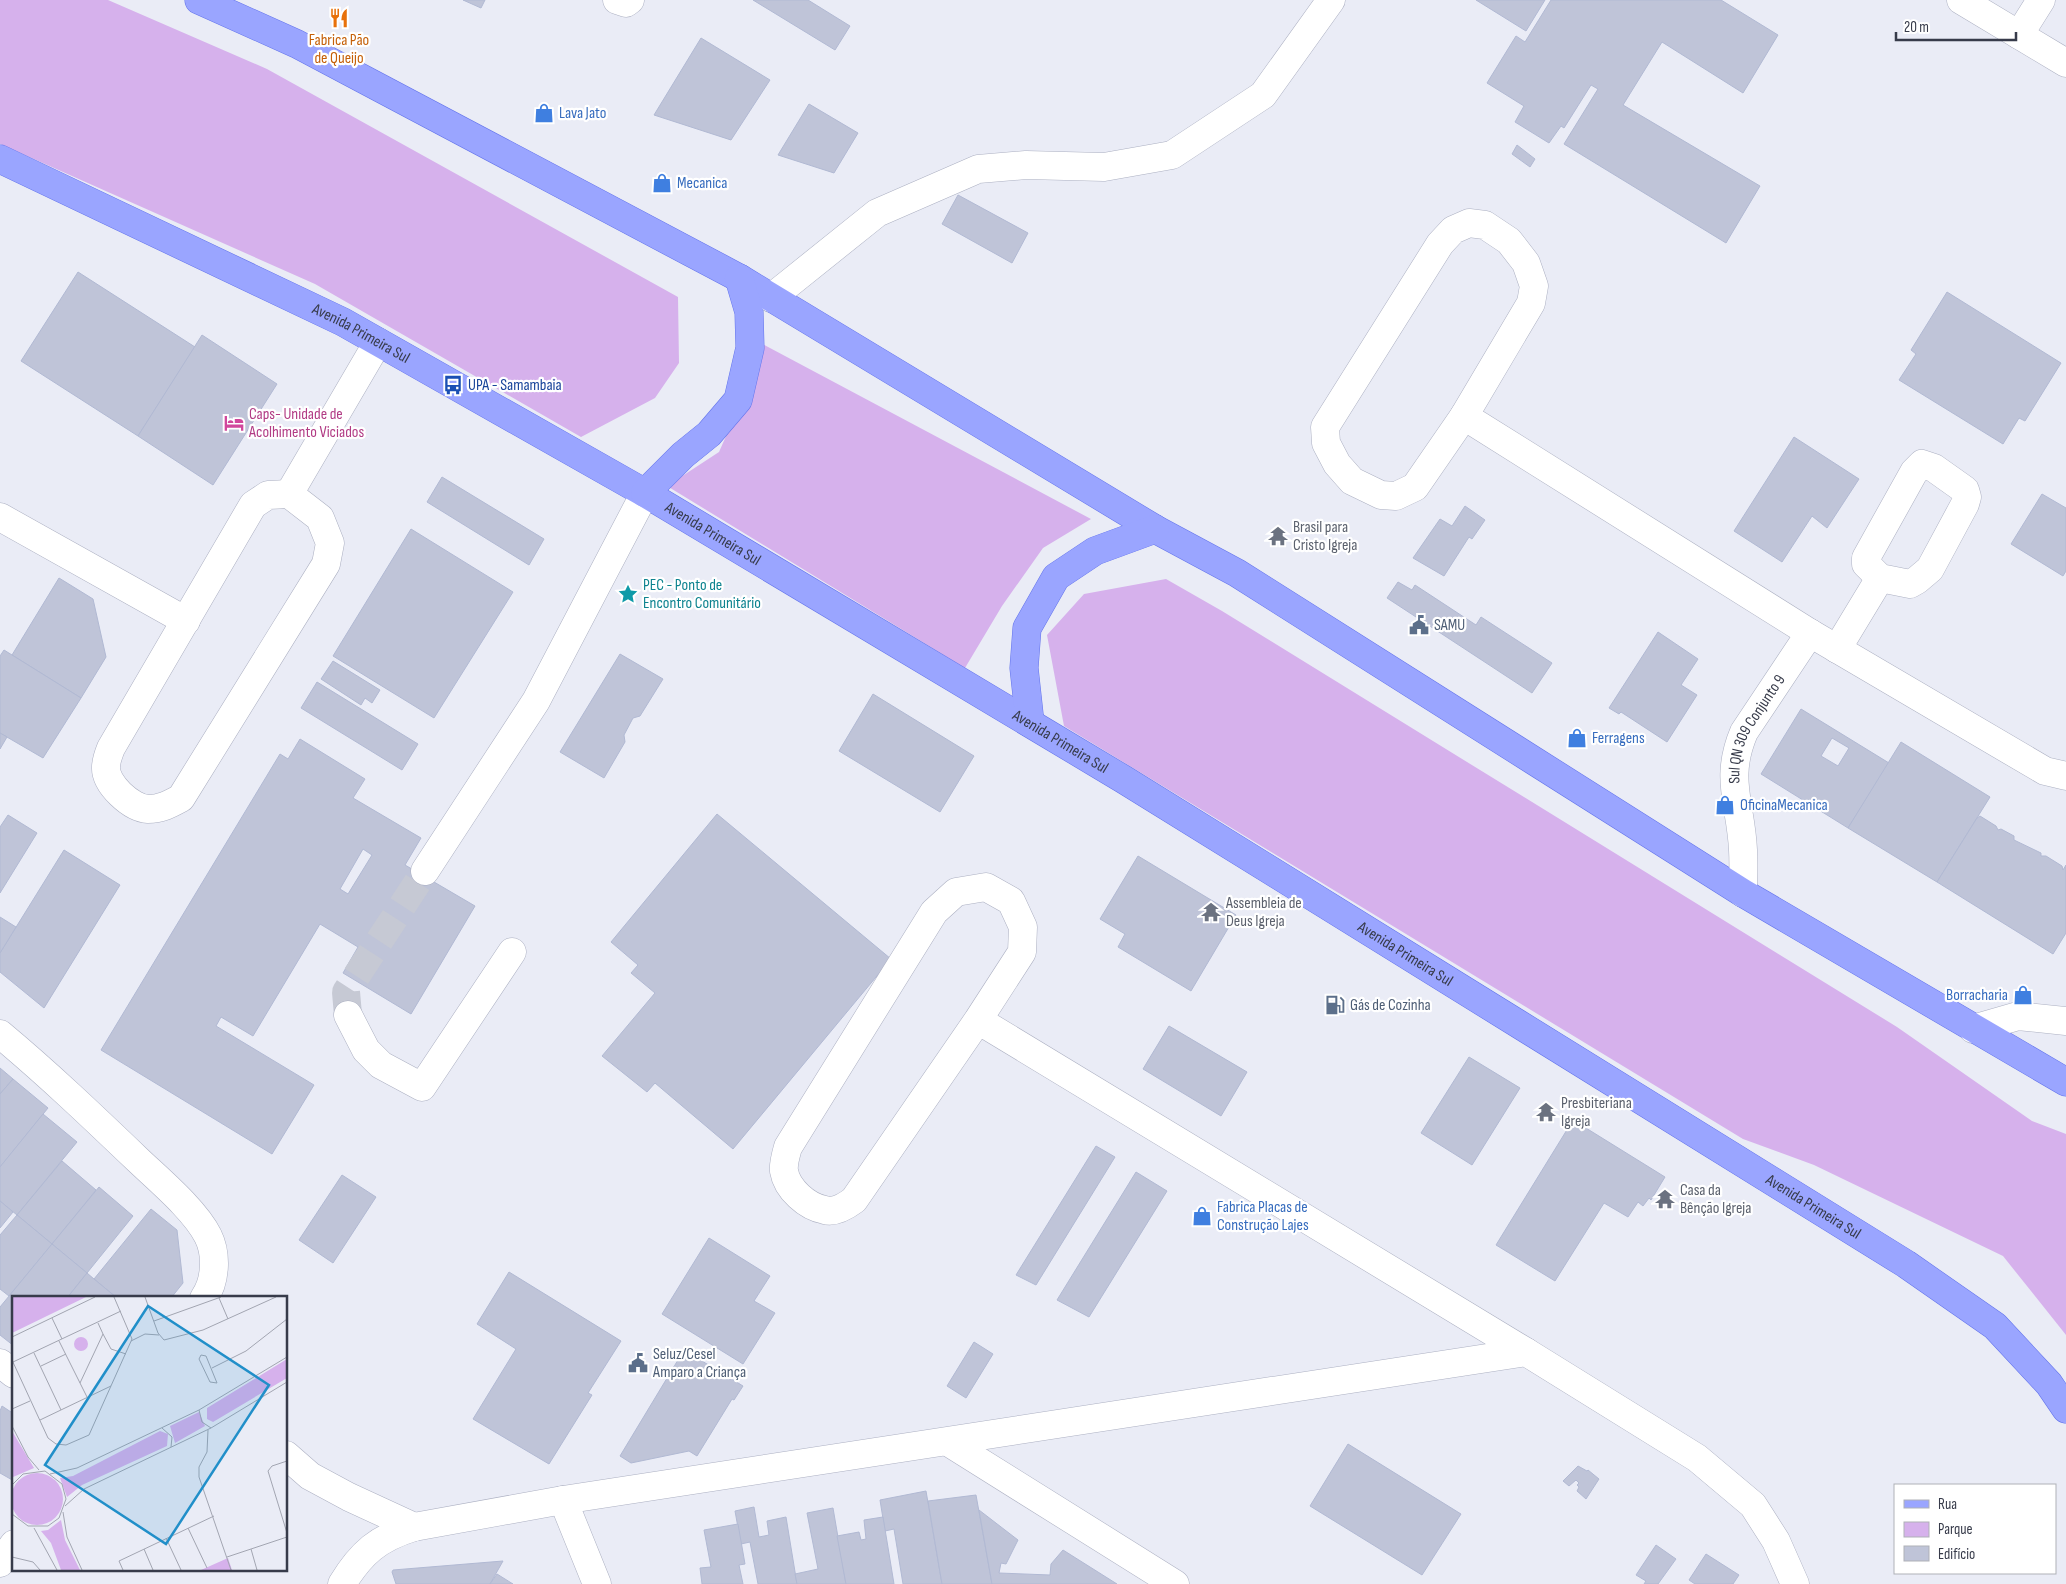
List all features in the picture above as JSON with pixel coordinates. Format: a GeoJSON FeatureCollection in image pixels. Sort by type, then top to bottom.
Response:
{"type":"FeatureCollection","features":[{"type":"Feature","properties":{"kind":"main road"},"geometry":{"type":"LineString","coordinates":[[199,0],[297,44],[739,278],[1155,529],[1237,573],[1743,893],[2066,1082]]}},
{"type":"Feature","properties":{"kind":"main road","name":"Avenida Primeira Sul"},"geometry":{"type":"LineString","coordinates":[[0,159],[343,322],[645,493],[1123,779],[1906,1264],[1995,1326],[2049,1384],[2066,1409]]}},
{"type":"Feature","properties":{"kind":"main road"},"geometry":{"type":"LineString","coordinates":[[645,493],[683,455],[709,434],[738,400],[750,348],[750,312],[739,278]]}},
{"type":"Feature","properties":{"kind":"main road"},"geometry":{"type":"LineString","coordinates":[[1030,723],[1024,668],[1027,628],[1056,577],[1095,551],[1155,529]]}},
{"type":"Feature","properties":{"kind":"street"},"geometry":{"type":"LineString","coordinates":[[618,0],[626,3],[630,0]]}},
{"type":"Feature","properties":{"kind":"street"},"geometry":{"type":"LineString","coordinates":[[771,298],[877,213],[978,169],[1026,165],[1104,167],[1172,155],[1263,95],[1331,0]]}},
{"type":"Feature","properties":{"kind":"street"},"geometry":{"type":"LineString","coordinates":[[1961,0],[2066,63]]}},
{"type":"Feature","properties":{"kind":"street"},"geometry":{"type":"LineString","coordinates":[[2019,35],[2040,0]]}},
{"type":"Feature","properties":{"kind":"street"},"geometry":{"type":"LineString","coordinates":[[1469,223],[1485,226],[1509,242],[1526,263],[1534,286],[1531,303],[1464,416],[1414,487],[1396,496],[1381,495],[1352,481],[1337,464],[1326,443],[1325,427],[1440,244],[1452,230],[1469,223]]}},
{"type":"Feature","properties":{"kind":"street"},"geometry":{"type":"LineString","coordinates":[[289,494],[378,342]]}},
{"type":"Feature","properties":{"kind":"street"},"geometry":{"type":"LineString","coordinates":[[1464,416],[1810,633],[2046,771],[2066,776]]}},
{"type":"Feature","properties":{"kind":"street"},"geometry":{"type":"LineString","coordinates":[[425,871],[536,701],[645,493]]}},
{"type":"Feature","properties":{"kind":"street"},"geometry":{"type":"LineString","coordinates":[[289,494],[320,518],[330,543],[326,564],[181,798],[164,807],[146,809],[129,801],[113,788],[106,768],[111,748],[253,505],[268,495],[289,494]]}},
{"type":"Feature","properties":{"kind":"street"},"geometry":{"type":"LineString","coordinates":[[0,516],[186,621]]}},
{"type":"Feature","properties":{"kind":"street"},"geometry":{"type":"LineString","coordinates":[[1837,649],[1880,578]]}},
{"type":"Feature","properties":{"kind":"street","name":"Sul QN 309 Conjunto 9"},"geometry":{"type":"LineString","coordinates":[[1743,893],[1744,849],[1737,810],[1734,770],[1736,749],[1744,732],[1810,633]]}},
{"type":"Feature","properties":{"kind":"street"},"geometry":{"type":"LineString","coordinates":[[986,887],[1011,901],[1023,927],[1022,952],[978,1020],[854,1200],[843,1208],[826,1211],[807,1203],[791,1188],[784,1170],[788,1147],[934,912],[956,892],[986,887]]}},
{"type":"Feature","properties":{"kind":"street"},"geometry":{"type":"LineString","coordinates":[[348,1015],[366,1050],[381,1065],[422,1087],[512,952]]}},
{"type":"Feature","properties":{"kind":"street"},"geometry":{"type":"LineString","coordinates":[[1974,1029],[2018,1016],[2066,1021]]}},
{"type":"Feature","properties":{"kind":"street"},"geometry":{"type":"LineString","coordinates":[[978,1020],[1698,1458],[1753,1505],[1776,1541],[1795,1584]]}},
{"type":"Feature","properties":{"kind":"street"},"geometry":{"type":"LineString","coordinates":[[0,1034],[37,1065],[185,1205],[208,1236],[215,1260],[209,1290],[205,1296]]}},
{"type":"Feature","properties":{"kind":"street"},"geometry":{"type":"LineString","coordinates":[[342,1584],[364,1552],[397,1532],[414,1527],[563,1500],[1526,1352]]}},
{"type":"Feature","properties":{"kind":"street"},"geometry":{"type":"LineString","coordinates":[[0,1363],[12,1372]]}},
{"type":"Feature","properties":{"kind":"street"},"geometry":{"type":"LineString","coordinates":[[948,1442],[1175,1584]]}},
{"type":"Feature","properties":{"kind":"street"},"geometry":{"type":"LineString","coordinates":[[288,1457],[310,1476],[349,1497],[414,1527]]}},
{"type":"Feature","properties":{"kind":"street"},"geometry":{"type":"LineString","coordinates":[[563,1500],[597,1584]]}},
{"type":"Feature","properties":{"kind":"street"},"geometry":{"type":"LineString","coordinates":[[0,1563],[12,1547]]}},
{"type":"Feature","properties":{"kind":"green space"},"geometry":{"type":"Polygon","coordinates":[[[0,0],[108,0],[267,69],[678,297],[679,363],[655,398],[581,437],[315,284],[0,144],[0,0]]]}},
{"type":"Feature","properties":{"kind":"green space"},"geometry":{"type":"Polygon","coordinates":[[[755,340],[1091,519],[1043,548],[1002,606],[965,668],[667,486],[719,452],[746,391],[755,340]]]}},
{"type":"Feature","properties":{"kind":"green space"},"geometry":{"type":"Polygon","coordinates":[[[1166,579],[1222,611],[1897,1027],[2032,1121],[2066,1134],[2066,1335],[2003,1256],[1814,1165],[1743,1139],[1064,726],[1047,635],[1084,594],[1166,579]]]}},
{"type":"Feature","properties":{"kind":"building"},"geometry":{"type":"Polygon","coordinates":[[[463,0],[485,0],[481,8],[463,0]]]}},
{"type":"Feature","properties":{"kind":"building"},"geometry":{"type":"Polygon","coordinates":[[[753,0],[808,0],[850,26],[835,50],[753,0]]]}},
{"type":"Feature","properties":{"kind":"building"},"geometry":{"type":"Polygon","coordinates":[[[1476,0],[1545,0],[1526,31],[1476,0]]]}},
{"type":"Feature","properties":{"kind":"building"},"geometry":{"type":"Polygon","coordinates":[[[1551,0],[1721,0],[1778,35],[1743,93],[1662,42],[1623,105],[1760,186],[1726,243],[1564,144],[1598,89],[1591,85],[1564,128],[1561,126],[1549,143],[1515,122],[1524,106],[1487,83],[1516,36],[1525,42],[1551,0]]]}},
{"type":"Feature","properties":{"kind":"building"},"geometry":{"type":"Polygon","coordinates":[[[701,38],[770,80],[731,140],[654,115],[701,38]]]}},
{"type":"Feature","properties":{"kind":"building"},"geometry":{"type":"Polygon","coordinates":[[[809,104],[858,133],[834,173],[778,155],[809,104]]]}},
{"type":"Feature","properties":{"kind":"building"},"geometry":{"type":"Polygon","coordinates":[[[1517,145],[1535,159],[1530,167],[1512,154],[1517,145]]]}},
{"type":"Feature","properties":{"kind":"building"},"geometry":{"type":"Polygon","coordinates":[[[958,195],[1028,233],[1012,263],[942,224],[958,195]]]}},
{"type":"Feature","properties":{"kind":"building"},"geometry":{"type":"Polygon","coordinates":[[[78,272],[195,347],[138,436],[21,361],[78,272]]]}},
{"type":"Feature","properties":{"kind":"building"},"geometry":{"type":"Polygon","coordinates":[[[1947,292],[2061,363],[2025,421],[2019,418],[2003,444],[1899,380],[1916,354],[1911,350],[1947,292]]]}},
{"type":"Feature","properties":{"kind":"building"},"geometry":{"type":"Polygon","coordinates":[[[202,335],[277,384],[213,485],[138,436],[202,335]]]}},
{"type":"Feature","properties":{"kind":"building"},"geometry":{"type":"Polygon","coordinates":[[[1794,437],[1859,479],[1827,528],[1812,516],[1782,562],[1734,531],[1794,437]]]}},
{"type":"Feature","properties":{"kind":"building"},"geometry":{"type":"Polygon","coordinates":[[[442,477],[544,539],[529,565],[427,502],[442,477]]]}},
{"type":"Feature","properties":{"kind":"building"},"geometry":{"type":"Polygon","coordinates":[[[2042,494],[2066,508],[2066,571],[2063,576],[2011,544],[2042,494]]]}},
{"type":"Feature","properties":{"kind":"building"},"geometry":{"type":"Polygon","coordinates":[[[1465,506],[1485,520],[1472,539],[1469,537],[1444,576],[1413,558],[1440,519],[1452,526],[1465,506]]]}},
{"type":"Feature","properties":{"kind":"building"},"geometry":{"type":"Polygon","coordinates":[[[411,529],[513,592],[434,718],[333,656],[411,529]]]}},
{"type":"Feature","properties":{"kind":"building"},"geometry":{"type":"Polygon","coordinates":[[[59,578],[93,599],[106,657],[81,698],[12,655],[59,578]]]}},
{"type":"Feature","properties":{"kind":"building"},"geometry":{"type":"Polygon","coordinates":[[[1398,582],[1412,590],[1415,585],[1476,625],[1481,617],[1552,663],[1532,693],[1387,598],[1398,582]]]}},
{"type":"Feature","properties":{"kind":"building"},"geometry":{"type":"Polygon","coordinates":[[[1658,632],[1698,659],[1681,685],[1697,695],[1667,742],[1621,712],[1619,714],[1609,708],[1658,632]]]}},
{"type":"Feature","properties":{"kind":"building"},"geometry":{"type":"Polygon","coordinates":[[[4,650],[81,698],[43,758],[0,733],[0,656],[4,650]]]}},
{"type":"Feature","properties":{"kind":"building"},"geometry":{"type":"Polygon","coordinates":[[[620,654],[663,679],[640,716],[633,718],[624,735],[625,742],[604,778],[560,752],[620,654]]]}},
{"type":"Feature","properties":{"kind":"building"},"geometry":{"type":"Polygon","coordinates":[[[333,661],[380,690],[372,703],[365,698],[361,705],[321,679],[333,661]]]}},
{"type":"Feature","properties":{"kind":"building"},"geometry":{"type":"Polygon","coordinates":[[[317,682],[418,744],[402,770],[301,708],[317,682]]]}},
{"type":"Feature","properties":{"kind":"building"},"geometry":{"type":"Polygon","coordinates":[[[873,694],[974,756],[940,812],[839,751],[873,694]]]}},
{"type":"Feature","properties":{"kind":"building"},"geometry":{"type":"Polygon","coordinates":[[[1801,709],[1889,763],[1848,828],[1761,774],[1801,709]],[[1832,738],[1821,756],[1838,766],[1849,748],[1832,738]]]}},
{"type":"Feature","properties":{"kind":"building"},"geometry":{"type":"Polygon","coordinates":[[[0,733],[7,737],[0,749],[0,733]]]}},
{"type":"Feature","properties":{"kind":"building"},"geometry":{"type":"Polygon","coordinates":[[[300,739],[365,779],[353,798],[421,838],[405,865],[475,906],[411,1014],[343,973],[358,947],[320,924],[253,1036],[221,1017],[216,1026],[314,1085],[272,1154],[101,1050],[280,754],[288,759],[300,739]],[[363,849],[340,889],[348,894],[372,855],[363,849]]]}},
{"type":"Feature","properties":{"kind":"building"},"geometry":{"type":"Polygon","coordinates":[[[1901,742],[1990,797],[1937,882],[1848,828],[1901,742]]]}},
{"type":"Feature","properties":{"kind":"building"},"geometry":{"type":"Polygon","coordinates":[[[717,814],[891,959],[733,1149],[655,1083],[647,1092],[602,1056],[655,993],[631,973],[638,965],[611,942],[717,814]]]}},
{"type":"Feature","properties":{"kind":"building"},"geometry":{"type":"Polygon","coordinates":[[[8,815],[37,833],[0,893],[0,827],[8,815]]]}},
{"type":"Feature","properties":{"kind":"building"},"geometry":{"type":"Polygon","coordinates":[[[1980,816],[1996,826],[1998,830],[2001,829],[2014,836],[2014,840],[2062,866],[2063,870],[2066,865],[2066,933],[2053,954],[1937,882],[1980,816]]]}},
{"type":"Feature","properties":{"kind":"building"},"geometry":{"type":"Polygon","coordinates":[[[64,850],[120,885],[44,1008],[0,972],[0,953],[64,850]]]}},
{"type":"Feature","properties":{"kind":"building"},"geometry":{"type":"Polygon","coordinates":[[[1138,856],[1236,915],[1191,991],[1118,947],[1125,934],[1100,919],[1138,856]]]}},
{"type":"Feature","properties":{"kind":"building"},"geometry":{"type":"Polygon","coordinates":[[[0,917],[16,927],[0,953],[0,917]]]}},
{"type":"Feature","properties":{"kind":"building"},"geometry":{"type":"Polygon","coordinates":[[[1169,1026],[1247,1072],[1221,1116],[1143,1069],[1169,1026]]]}},
{"type":"Feature","properties":{"kind":"building"},"geometry":{"type":"Polygon","coordinates":[[[1469,1057],[1520,1088],[1472,1165],[1421,1133],[1469,1057]]]}},
{"type":"Feature","properties":{"kind":"building"},"geometry":{"type":"Polygon","coordinates":[[[0,1068],[13,1079],[0,1094],[0,1068]]]}},
{"type":"Feature","properties":{"kind":"building"},"geometry":{"type":"Polygon","coordinates":[[[13,1079],[48,1108],[0,1167],[0,1094],[13,1079]]]}},
{"type":"Feature","properties":{"kind":"building"},"geometry":{"type":"Polygon","coordinates":[[[43,1114],[77,1142],[17,1215],[0,1201],[0,1167],[43,1114]]]}},
{"type":"Feature","properties":{"kind":"building"},"geometry":{"type":"Polygon","coordinates":[[[1573,1120],[1665,1177],[1651,1200],[1649,1198],[1643,1206],[1638,1202],[1628,1217],[1604,1203],[1555,1281],[1496,1245],[1573,1120]]]}},
{"type":"Feature","properties":{"kind":"building"},"geometry":{"type":"Polygon","coordinates":[[[1096,1146],[1115,1157],[1036,1285],[1016,1275],[1096,1146]]]}},
{"type":"Feature","properties":{"kind":"building"},"geometry":{"type":"Polygon","coordinates":[[[62,1161],[96,1190],[52,1244],[17,1215],[62,1161]]]}},
{"type":"Feature","properties":{"kind":"building"},"geometry":{"type":"Polygon","coordinates":[[[1136,1172],[1167,1191],[1089,1317],[1057,1300],[1136,1172]]]}},
{"type":"Feature","properties":{"kind":"building"},"geometry":{"type":"Polygon","coordinates":[[[342,1175],[376,1197],[333,1263],[299,1240],[342,1175]]]}},
{"type":"Feature","properties":{"kind":"building"},"geometry":{"type":"Polygon","coordinates":[[[99,1187],[133,1216],[87,1273],[52,1244],[99,1187]]]}},
{"type":"Feature","properties":{"kind":"building"},"geometry":{"type":"Polygon","coordinates":[[[0,1201],[13,1212],[0,1228],[0,1201]]]}},
{"type":"Feature","properties":{"kind":"building"},"geometry":{"type":"Polygon","coordinates":[[[151,1209],[177,1230],[183,1283],[173,1296],[115,1296],[94,1279],[151,1209]]]}},
{"type":"Feature","properties":{"kind":"building"},"geometry":{"type":"Polygon","coordinates":[[[17,1215],[52,1244],[9,1296],[0,1289],[0,1235],[17,1215]]]}},
{"type":"Feature","properties":{"kind":"building"},"geometry":{"type":"Polygon","coordinates":[[[709,1238],[770,1276],[754,1301],[775,1313],[743,1364],[662,1314],[709,1238]]]}},
{"type":"Feature","properties":{"kind":"building"},"geometry":{"type":"Polygon","coordinates":[[[52,1244],[87,1273],[69,1296],[12,1296],[12,1344],[0,1335],[0,1307],[52,1244]]]}},
{"type":"Feature","properties":{"kind":"building"},"geometry":{"type":"Polygon","coordinates":[[[509,1272],[621,1341],[588,1393],[592,1395],[549,1464],[473,1419],[516,1349],[477,1324],[509,1272]]]}},
{"type":"Feature","properties":{"kind":"building"},"geometry":{"type":"Polygon","coordinates":[[[87,1273],[115,1296],[69,1296],[87,1273]]]}},
{"type":"Feature","properties":{"kind":"building"},"geometry":{"type":"Polygon","coordinates":[[[974,1342],[993,1354],[966,1398],[947,1386],[974,1342]]]}},
{"type":"Feature","properties":{"kind":"building"},"geometry":{"type":"Polygon","coordinates":[[[684,1350],[743,1386],[734,1400],[732,1399],[697,1456],[689,1451],[631,1463],[620,1456],[684,1350]]]}},
{"type":"Feature","properties":{"kind":"building"},"geometry":{"type":"Polygon","coordinates":[[[2,1406],[12,1413],[12,1480],[0,1473],[0,1411],[2,1406]]]}},
{"type":"Feature","properties":{"kind":"building"},"geometry":{"type":"Polygon","coordinates":[[[1348,1444],[1461,1514],[1422,1575],[1310,1506],[1348,1444]]]}},
{"type":"Feature","properties":{"kind":"building"},"geometry":{"type":"Polygon","coordinates":[[[1578,1466],[1588,1470],[1599,1479],[1586,1499],[1577,1491],[1579,1483],[1576,1480],[1569,1486],[1563,1481],[1578,1466]]]}},
{"type":"Feature","properties":{"kind":"building"},"geometry":{"type":"Polygon","coordinates":[[[926,1491],[942,1584],[903,1584],[894,1529],[885,1531],[880,1500],[926,1491]]]}},
{"type":"Feature","properties":{"kind":"building"},"geometry":{"type":"Polygon","coordinates":[[[976,1495],[992,1584],[942,1584],[928,1501],[976,1495]]]}},
{"type":"Feature","properties":{"kind":"building"},"geometry":{"type":"Polygon","coordinates":[[[754,1507],[759,1537],[769,1535],[767,1521],[786,1517],[797,1584],[758,1584],[750,1542],[741,1544],[735,1511],[754,1507]]]}},
{"type":"Feature","properties":{"kind":"building"},"geometry":{"type":"Polygon","coordinates":[[[833,1508],[846,1584],[797,1584],[795,1574],[818,1569],[807,1513],[833,1508]]]}},
{"type":"Feature","properties":{"kind":"building"},"geometry":{"type":"Polygon","coordinates":[[[979,1510],[1018,1540],[1006,1564],[1001,1563],[999,1573],[1050,1575],[1051,1564],[1063,1550],[1117,1584],[992,1584],[979,1510]]]}},
{"type":"Feature","properties":{"kind":"building"},"geometry":{"type":"Polygon","coordinates":[[[883,1517],[894,1584],[846,1584],[837,1536],[859,1532],[861,1540],[866,1539],[864,1520],[883,1517]]]}},
{"type":"Feature","properties":{"kind":"building"},"geometry":{"type":"Polygon","coordinates":[[[738,1524],[745,1564],[739,1565],[743,1584],[702,1584],[700,1568],[711,1567],[704,1530],[738,1524]]]}},
{"type":"Feature","properties":{"kind":"building"},"geometry":{"type":"Polygon","coordinates":[[[1656,1545],[1676,1559],[1658,1584],[1644,1584],[1646,1581],[1636,1575],[1656,1545]]]}},
{"type":"Feature","properties":{"kind":"building"},"geometry":{"type":"Polygon","coordinates":[[[1706,1554],[1739,1575],[1733,1584],[1695,1584],[1689,1580],[1706,1554]]]}},
{"type":"Feature","properties":{"kind":"building"},"geometry":{"type":"Polygon","coordinates":[[[503,1561],[490,1584],[396,1584],[392,1572],[393,1570],[503,1561]]]}},
{"type":"Feature","properties":{"kind":"building"},"geometry":{"type":"Polygon","coordinates":[[[497,1574],[513,1584],[490,1584],[497,1574]]]}},
{"type":"Feature","properties":{"kind":"tunnel"},"geometry":{"type":"LineString","coordinates":[[348,1015],[346,992],[425,871]]}},
{"type":"Feature","properties":{"kind":"place","name":"Fabrica Pão de Queijo"},"geometry":{"type":"Point","coordinates":[339,18]}},
{"type":"Feature","properties":{"kind":"place","name":"Lava Jato"},"geometry":{"type":"Point","coordinates":[544,113]}},
{"type":"Feature","properties":{"kind":"place","name":"Mecanica"},"geometry":{"type":"Point","coordinates":[662,183]}},
{"type":"Feature","properties":{"kind":"place","name":"UPA - Samambaia"},"geometry":{"type":"Point","coordinates":[453,385]}},
{"type":"Feature","properties":{"kind":"place","name":"Caps- Unidade de Acolhimento Viciados"},"geometry":{"type":"Point","coordinates":[234,423]}},
{"type":"Feature","properties":{"kind":"place","name":"Brasil para Cristo Igreja"},"geometry":{"type":"Point","coordinates":[1278,536]}},
{"type":"Feature","properties":{"kind":"place","name":"PEC - Ponto de Encontro Comunitário"},"geometry":{"type":"Point","coordinates":[628,594]}},
{"type":"Feature","properties":{"kind":"place","name":"SAMU"},"geometry":{"type":"Point","coordinates":[1419,625]}},
{"type":"Feature","properties":{"kind":"place","name":"Ferragens"},"geometry":{"type":"Point","coordinates":[1577,738]}},
{"type":"Feature","properties":{"kind":"place","name":"OficinaMecanica"},"geometry":{"type":"Point","coordinates":[1725,805]}},
{"type":"Feature","properties":{"kind":"place","name":"Assembleia de Deus Igreja"},"geometry":{"type":"Point","coordinates":[1211,912]}},
{"type":"Feature","properties":{"kind":"place","name":"Borracharia"},"geometry":{"type":"Point","coordinates":[2023,995]}},
{"type":"Feature","properties":{"kind":"place","name":"Gás de Cozinha"},"geometry":{"type":"Point","coordinates":[1335,1005]}},
{"type":"Feature","properties":{"kind":"place","name":"Presbiteriana Igreja"},"geometry":{"type":"Point","coordinates":[1546,1112]}},
{"type":"Feature","properties":{"kind":"place","name":"Casa da Bênção Igreja"},"geometry":{"type":"Point","coordinates":[1665,1199]}},
{"type":"Feature","properties":{"kind":"place","name":"Fabrica Placas de Construção Lajes"},"geometry":{"type":"Point","coordinates":[1202,1216]}},
{"type":"Feature","properties":{"kind":"place","name":"Seluz/Cesel Amparo a Criança"},"geometry":{"type":"Point","coordinates":[638,1363]}}]}
